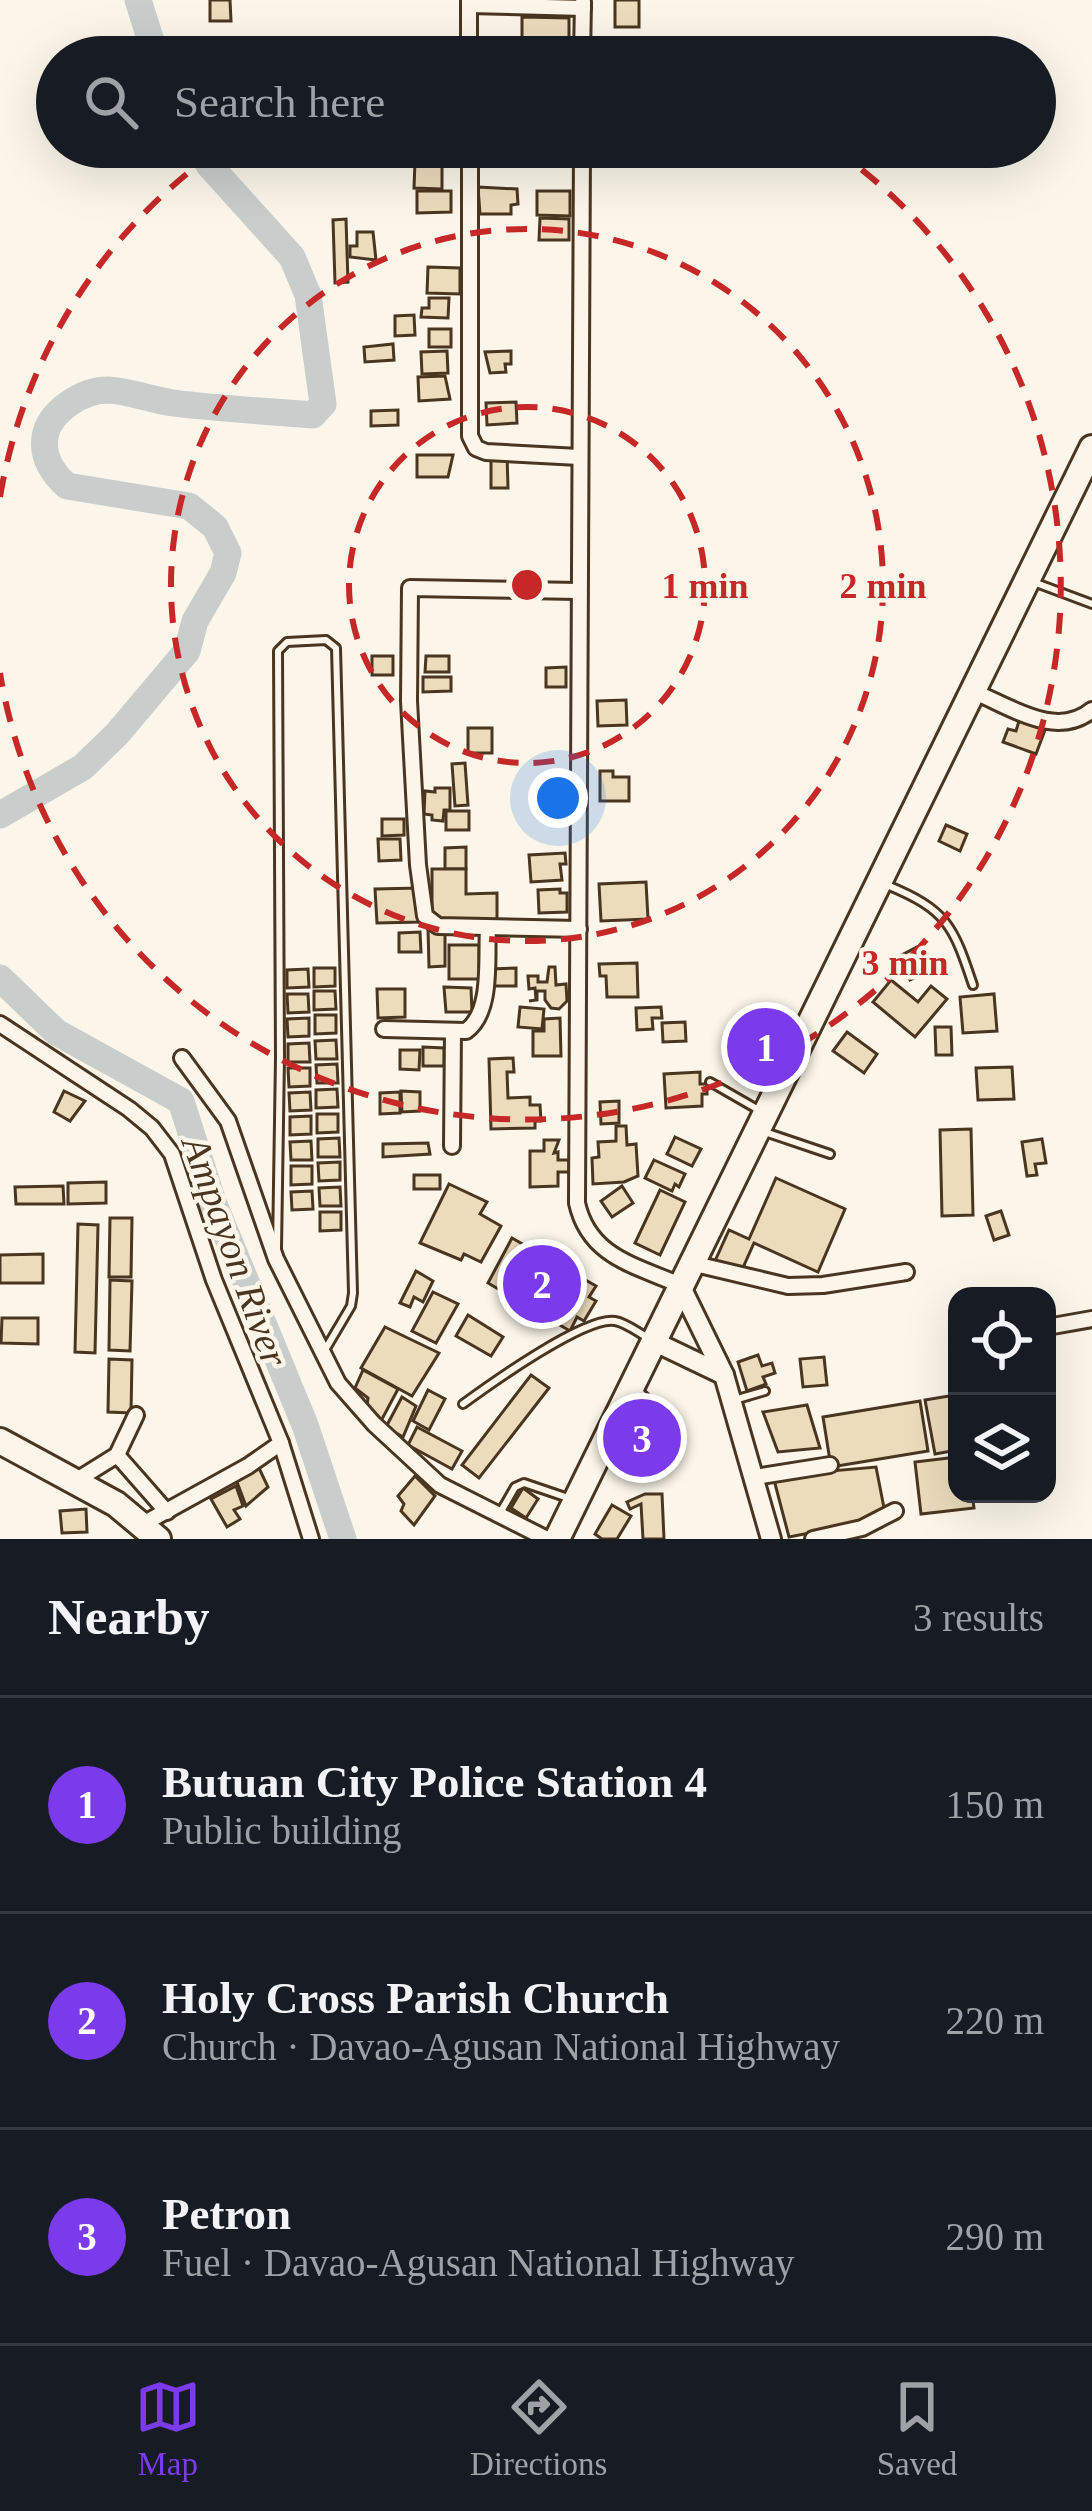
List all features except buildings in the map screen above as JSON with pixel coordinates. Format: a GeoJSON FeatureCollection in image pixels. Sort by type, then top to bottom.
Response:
{"type":"FeatureCollection","features":[{"type":"Feature","properties":{"kind":"highway"},"geometry":{"type":"LineString","coordinates":[[556,1539],[1092,448]]}},
{"type":"Feature","properties":{"kind":"highway"},"geometry":{"type":"LineString","coordinates":[[0,1441],[77,1480],[150,1531]]}},
{"type":"Feature","properties":{"kind":"street"},"geometry":{"type":"LineString","coordinates":[[469,36],[469,3],[583,4],[582,36]]}},
{"type":"Feature","properties":{"kind":"street"},"geometry":{"type":"LineString","coordinates":[[470,168],[470,436],[476,448],[486,452],[579,457]]}},
{"type":"Feature","properties":{"kind":"street"},"geometry":{"type":"LineString","coordinates":[[582,168],[577,1203],[582,1224],[592,1241],[610,1254],[686,1274],[788,1286],[906,1272]]}},
{"type":"Feature","properties":{"kind":"street"},"geometry":{"type":"LineString","coordinates":[[578,591],[410,588],[410,701],[421,903],[431,923],[579,929]]}},
{"type":"Feature","properties":{"kind":"street"},"geometry":{"type":"LineString","coordinates":[[972,691],[1052,723],[1078,722],[1092,710]]}},
{"type":"Feature","properties":{"kind":"street"},"geometry":{"type":"LineString","coordinates":[[384,1029],[466,1031],[473,1026],[482,1010],[488,928]]}},
{"type":"Feature","properties":{"kind":"street"},"geometry":{"type":"LineString","coordinates":[[0,1024],[129,1109],[172,1154],[214,1280],[281,1443],[310,1539]]}},
{"type":"Feature","properties":{"kind":"street"},"geometry":{"type":"LineString","coordinates":[[452,1146],[454,1031]]}},
{"type":"Feature","properties":{"kind":"street"},"geometry":{"type":"LineString","coordinates":[[182,1058],[228,1121],[276,1259],[338,1383],[440,1485],[547,1539]]}},
{"type":"Feature","properties":{"kind":"street"},"geometry":{"type":"LineString","coordinates":[[686,1274],[724,1376],[772,1539]]}},
{"type":"Feature","properties":{"kind":"street"},"geometry":{"type":"LineString","coordinates":[[1056,1325],[1092,1319]]}},
{"type":"Feature","properties":{"kind":"street"},"geometry":{"type":"LineString","coordinates":[[653,1341],[724,1376]]}},
{"type":"Feature","properties":{"kind":"street"},"geometry":{"type":"LineString","coordinates":[[77,1480],[117,1456],[136,1415]]}},
{"type":"Feature","properties":{"kind":"street"},"geometry":{"type":"LineString","coordinates":[[150,1531],[167,1512],[281,1443]]}},
{"type":"Feature","properties":{"kind":"street"},"geometry":{"type":"LineString","coordinates":[[117,1456],[167,1512]]}},
{"type":"Feature","properties":{"kind":"street"},"geometry":{"type":"LineString","coordinates":[[755,1477],[830,1465]]}},
{"type":"Feature","properties":{"kind":"street"},"geometry":{"type":"LineString","coordinates":[[813,1539],[882,1521],[895,1511]]}},
{"type":"Feature","properties":{"kind":"lane"},"geometry":{"type":"LineString","coordinates":[[1027,580],[1092,604]]}},
{"type":"Feature","properties":{"kind":"lane"},"geometry":{"type":"LineString","coordinates":[[276,1259],[278,651],[287,642],[326,640],[336,648],[353,1293],[351,1306],[323,1353]]}},
{"type":"Feature","properties":{"kind":"lane"},"geometry":{"type":"LineString","coordinates":[[879,881],[929,903],[956,935],[973,985]]}},
{"type":"Feature","properties":{"kind":"lane"},"geometry":{"type":"LineString","coordinates":[[710,1082],[762,1122],[830,1154]]}},
{"type":"Feature","properties":{"kind":"lane"},"geometry":{"type":"LineString","coordinates":[[463,1405],[518,1365],[599,1324],[618,1322],[653,1341]]}},
{"type":"Feature","properties":{"kind":"lane"},"geometry":{"type":"LineString","coordinates":[[597,1456],[631,1461],[658,1419],[656,1409],[632,1384]]}},
{"type":"Feature","properties":{"kind":"lane"},"geometry":{"type":"LineString","coordinates":[[732,1401],[765,1391]]}},
{"type":"Feature","properties":{"kind":"lane"},"geometry":{"type":"LineString","coordinates":[[498,1516],[515,1487],[524,1483],[575,1500]]}},
{"type":"Feature","properties":{"kind":"waterway","name":"Ampayon River"},"geometry":{"type":"LineString","coordinates":[[138,0],[149,36]]}},
{"type":"Feature","properties":{"kind":"waterway","name":"Ampayon River"},"geometry":{"type":"LineString","coordinates":[[0,815],[83,767],[117,734],[187,651],[195,621],[223,573],[228,553],[215,527],[189,506],[67,486],[45,451],[53,419],[78,398],[108,390],[173,403],[313,415],[323,404],[308,295],[292,257],[212,168]]}},
{"type":"Feature","properties":{"kind":"waterway","name":"Ampayon River"},"geometry":{"type":"LineString","coordinates":[[0,978],[56,1032],[181,1101],[213,1202],[305,1425],[343,1539]]}},
{"type":"Feature","properties":{"kind":"place","name":"Butuan City Police Station 4"},"geometry":{"type":"Point","coordinates":[766,1047]}},
{"type":"Feature","properties":{"kind":"place","name":"Holy Cross Parish Church"},"geometry":{"type":"Point","coordinates":[542,1284]}},
{"type":"Feature","properties":{"kind":"place","name":"Petron"},"geometry":{"type":"Point","coordinates":[642,1438]}}]}
